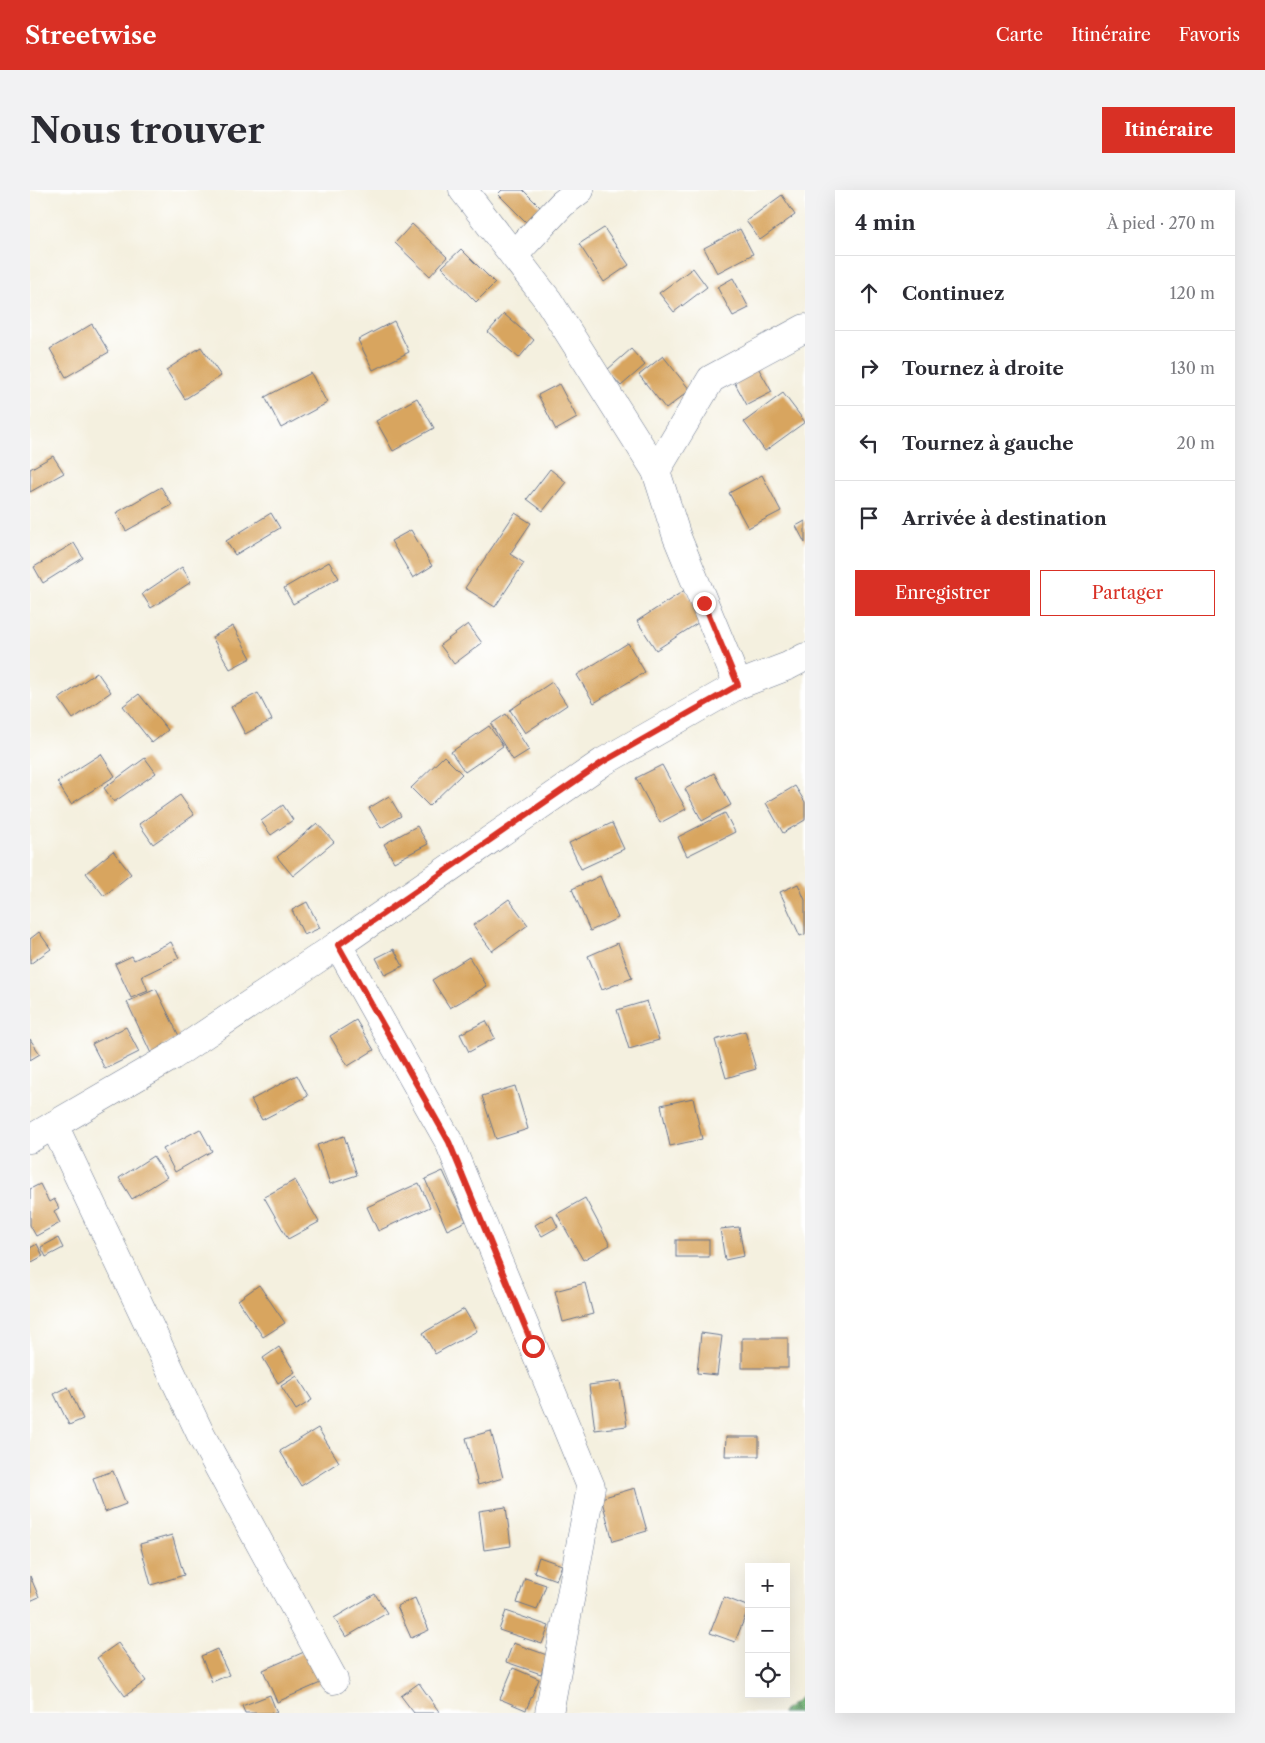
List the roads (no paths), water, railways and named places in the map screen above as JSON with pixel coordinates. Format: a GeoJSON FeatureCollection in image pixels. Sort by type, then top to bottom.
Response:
{"type":"FeatureCollection","features":[{"type":"Feature","properties":{"kind":"street"},"geometry":{"type":"LineString","coordinates":[[463,190],[548,300],[656,471],[677,537],[738,685]]}},
{"type":"Feature","properties":{"kind":"street"},"geometry":{"type":"LineString","coordinates":[[514,255],[562,204],[580,190]]}},
{"type":"Feature","properties":{"kind":"street"},"geometry":{"type":"LineString","coordinates":[[656,471],[711,379],[805,328]]}},
{"type":"Feature","properties":{"kind":"street"},"geometry":{"type":"LineString","coordinates":[[30,1139],[171,1057],[338,945],[603,762],[738,685],[788,666],[805,657]]}},
{"type":"Feature","properties":{"kind":"street"},"geometry":{"type":"LineString","coordinates":[[338,945],[449,1142],[591,1487],[549,1713]]}},
{"type":"Feature","properties":{"kind":"street"},"geometry":{"type":"LineString","coordinates":[[54,1125],[202,1436],[334,1680]]}}]}
